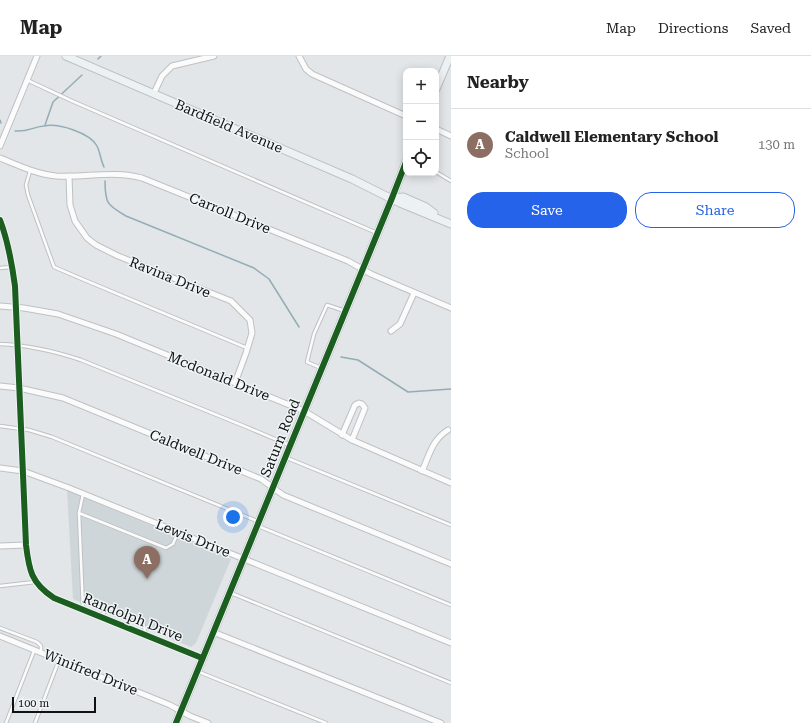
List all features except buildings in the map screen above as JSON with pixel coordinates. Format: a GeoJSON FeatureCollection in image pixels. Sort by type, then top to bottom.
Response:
{"type":"FeatureCollection","features":[{"type":"Feature","properties":{"kind":"street"},"geometry":{"type":"LineString","coordinates":[[0,146],[37,56]]}},
{"type":"Feature","properties":{"kind":"street","name":"Bardfield Avenue"},"geometry":{"type":"LineString","coordinates":[[66,56],[154,93],[392,198],[400,203],[449,222]]}},
{"type":"Feature","properties":{"kind":"street"},"geometry":{"type":"LineString","coordinates":[[154,93],[162,76],[172,66],[214,56]]}},
{"type":"Feature","properties":{"kind":"street"},"geometry":{"type":"LineString","coordinates":[[299,56],[306,69],[312,74],[403,115]]}},
{"type":"Feature","properties":{"kind":"street"},"geometry":{"type":"LineString","coordinates":[[439,82],[450,56]]}},
{"type":"Feature","properties":{"kind":"street"},"geometry":{"type":"LineString","coordinates":[[439,130],[451,136]]}},
{"type":"Feature","properties":{"kind":"street","name":"Carroll Drive"},"geometry":{"type":"LineString","coordinates":[[0,158],[44,174],[69,176],[118,174],[133,175],[348,261],[362,270],[451,308]]}},
{"type":"Feature","properties":{"kind":"street","name":"Saturn Road"},"geometry":{"type":"LineString","coordinates":[[176,723],[403,170]]}},
{"type":"Feature","properties":{"kind":"street","name":"Ravina Drive"},"geometry":{"type":"LineString","coordinates":[[69,176],[70,205],[75,221],[87,238],[96,245],[118,256],[230,301],[250,320],[252,333],[235,383]]}},
{"type":"Feature","properties":{"kind":"street"},"geometry":{"type":"LineString","coordinates":[[0,220],[4,229],[13,267],[26,545],[29,567],[36,582]]}},
{"type":"Feature","properties":{"kind":"street"},"geometry":{"type":"LineString","coordinates":[[391,332],[400,324],[414,292]]}},
{"type":"Feature","properties":{"kind":"street","name":"Mcdonald Drive"},"geometry":{"type":"LineString","coordinates":[[0,306],[58,314],[78,320],[304,411],[352,440],[451,483]]}},
{"type":"Feature","properties":{"kind":"street","name":"Caldwell Drive"},"geometry":{"type":"LineString","coordinates":[[0,386],[19,388],[63,398],[261,479],[283,495],[451,564]]}},
{"type":"Feature","properties":{"kind":"street"},"geometry":{"type":"LineString","coordinates":[[342,435],[355,405],[359,403],[362,404],[365,408],[352,440]]}},
{"type":"Feature","properties":{"kind":"street"},"geometry":{"type":"LineString","coordinates":[[422,471],[435,441],[448,430]]}},
{"type":"Feature","properties":{"kind":"street","name":"Lewis Drive"},"geometry":{"type":"LineString","coordinates":[[0,468],[23,471],[83,493],[451,643]]}},
{"type":"Feature","properties":{"kind":"street"},"geometry":{"type":"LineString","coordinates":[[0,546],[26,545]]}},
{"type":"Feature","properties":{"kind":"street","name":"Randolph Drive"},"geometry":{"type":"LineString","coordinates":[[36,582],[45,592],[54,598],[202,658]]}},
{"type":"Feature","properties":{"kind":"street"},"geometry":{"type":"LineString","coordinates":[[213,632],[440,723]]}},
{"type":"Feature","properties":{"kind":"street","name":"Winifred Drive"},"geometry":{"type":"LineString","coordinates":[[0,636],[170,705],[208,723]]}},
{"type":"Feature","properties":{"kind":"lane"},"geometry":{"type":"LineString","coordinates":[[27,80],[378,233]]}},
{"type":"Feature","properties":{"kind":"lane"},"geometry":{"type":"LineString","coordinates":[[31,170],[26,185],[28,194],[54,266],[248,348]]}},
{"type":"Feature","properties":{"kind":"lane"},"geometry":{"type":"LineString","coordinates":[[439,174],[451,181]]}},
{"type":"Feature","properties":{"kind":"lane"},"geometry":{"type":"LineString","coordinates":[[0,268],[13,267]]}},
{"type":"Feature","properties":{"kind":"lane"},"geometry":{"type":"LineString","coordinates":[[321,368],[307,362],[314,334],[327,305],[345,311]]}},
{"type":"Feature","properties":{"kind":"lane"},"geometry":{"type":"LineString","coordinates":[[0,344],[17,345],[53,351],[86,362],[290,446]]}},
{"type":"Feature","properties":{"kind":"lane"},"geometry":{"type":"LineString","coordinates":[[0,426],[21,428],[52,437],[451,605]]}},
{"type":"Feature","properties":{"kind":"lane"},"geometry":{"type":"LineString","coordinates":[[285,457],[451,525]]}},
{"type":"Feature","properties":{"kind":"lane"},"geometry":{"type":"LineString","coordinates":[[83,493],[79,513],[83,610]]}},
{"type":"Feature","properties":{"kind":"lane"},"geometry":{"type":"LineString","coordinates":[[79,513],[166,548],[173,544],[178,532]]}},
{"type":"Feature","properties":{"kind":"lane"},"geometry":{"type":"LineString","coordinates":[[0,586],[36,582]]}},
{"type":"Feature","properties":{"kind":"lane"},"geometry":{"type":"LineString","coordinates":[[230,593],[451,683]]}},
{"type":"Feature","properties":{"kind":"lane"},"geometry":{"type":"LineString","coordinates":[[99,616],[108,610],[113,609],[139,619],[143,622],[146,635]]}},
{"type":"Feature","properties":{"kind":"lane"},"geometry":{"type":"LineString","coordinates":[[0,628],[37,642],[40,646],[41,652]]}},
{"type":"Feature","properties":{"kind":"lane"},"geometry":{"type":"LineString","coordinates":[[6,723],[34,649]]}},
{"type":"Feature","properties":{"kind":"lane"},"geometry":{"type":"LineString","coordinates":[[35,723],[59,659]]}},
{"type":"Feature","properties":{"kind":"lane"},"geometry":{"type":"LineString","coordinates":[[197,671],[326,723]]}},
{"type":"Feature","properties":{"kind":"shaded area"},"geometry":{"type":"Polygon","coordinates":[[[67,490],[231,559],[196,643],[191,647],[73,599],[67,490]]]}},
{"type":"Feature","properties":{"kind":"waterway"},"geometry":{"type":"LineString","coordinates":[[98,59],[101,56]]}},
{"type":"Feature","properties":{"kind":"waterway"},"geometry":{"type":"LineString","coordinates":[[45,125],[53,102],[82,75]]}},
{"type":"Feature","properties":{"kind":"waterway"},"geometry":{"type":"LineString","coordinates":[[15,131],[24,131],[50,125],[74,130],[93,141],[98,148],[104,167]]}},
{"type":"Feature","properties":{"kind":"waterway"},"geometry":{"type":"LineString","coordinates":[[105,181],[108,203],[126,216],[254,268],[269,279],[299,327]]}},
{"type":"Feature","properties":{"kind":"waterway"},"geometry":{"type":"LineString","coordinates":[[341,357],[358,360],[408,392],[451,389]]}},
{"type":"Feature","properties":{"kind":"cycle path"},"geometry":{"type":"LineString","coordinates":[[176,723],[403,170]]}},
{"type":"Feature","properties":{"kind":"cycle path"},"geometry":{"type":"LineString","coordinates":[[0,220],[13,269],[15,286],[26,545],[28,562],[32,575],[40,587],[54,598],[202,658]]}},
{"type":"Feature","properties":{"kind":"place","name":"Caldwell Elementary School"},"geometry":{"type":"Point","coordinates":[147,579]}}]}
